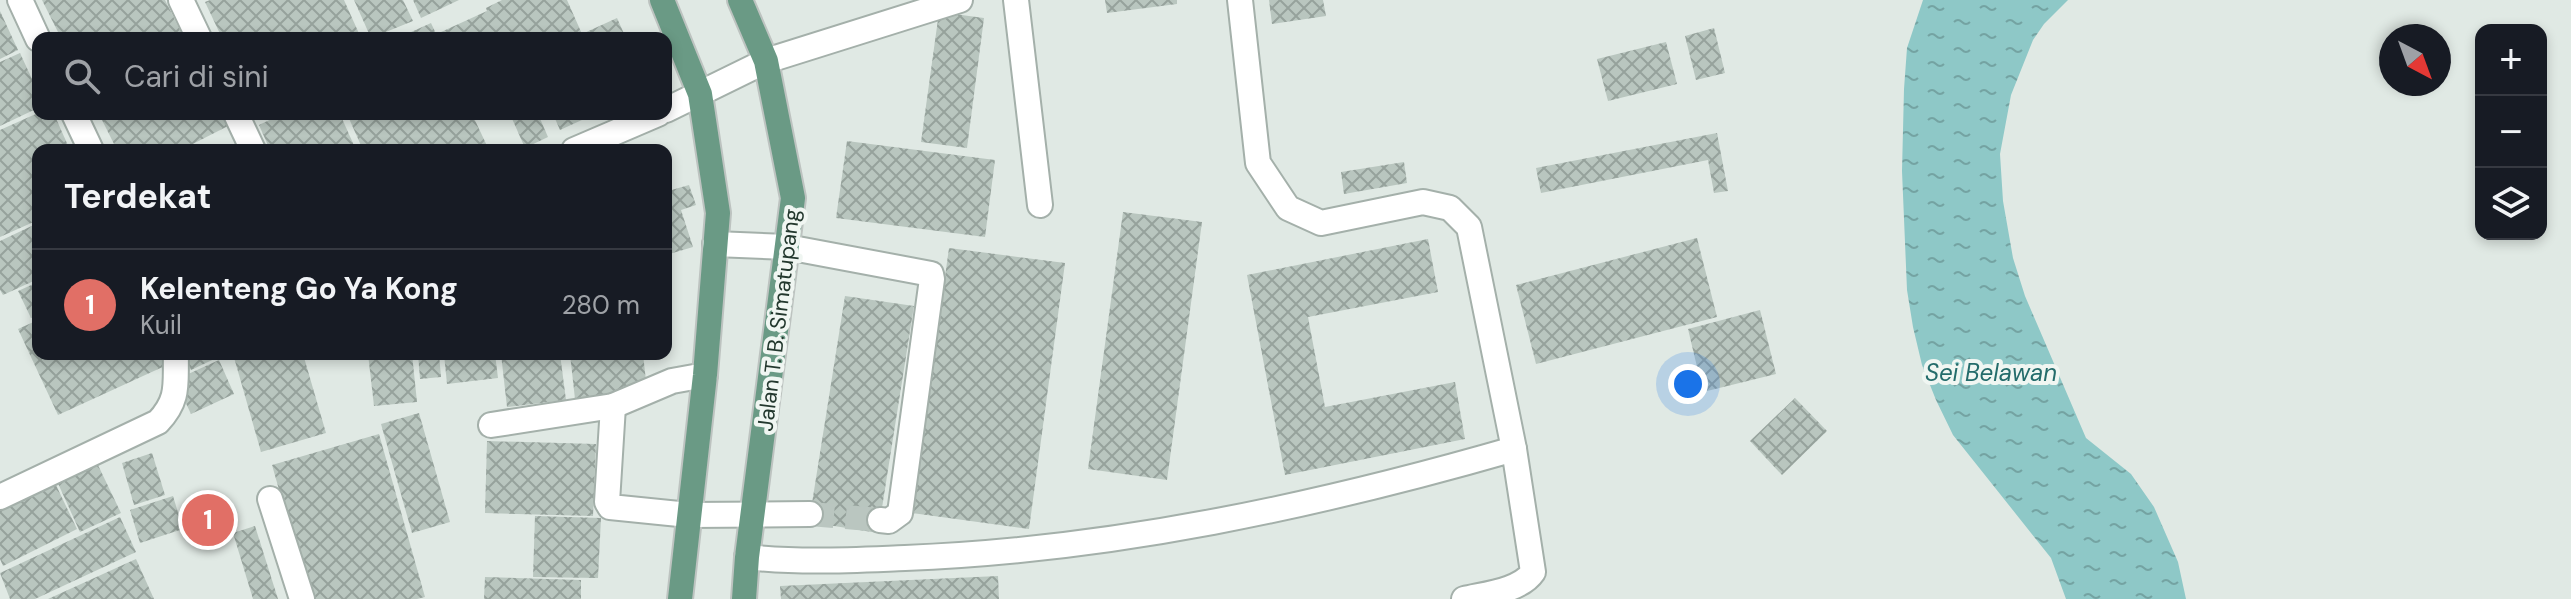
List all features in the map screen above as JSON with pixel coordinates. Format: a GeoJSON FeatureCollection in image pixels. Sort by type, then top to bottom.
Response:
{"type":"FeatureCollection","features":[{"type":"Feature","properties":{"kind":"main road"},"geometry":{"type":"LineString","coordinates":[[662,0],[700,94],[718,213],[705,375],[680,599]]}},
{"type":"Feature","properties":{"kind":"main road","name":"Jalan T. B. Simatupang"},"geometry":{"type":"LineString","coordinates":[[740,0],[766,61],[793,198],[744,599]]}},
{"type":"Feature","properties":{"kind":"street"},"geometry":{"type":"LineString","coordinates":[[20,0],[35,32]]}},
{"type":"Feature","properties":{"kind":"street"},"geometry":{"type":"LineString","coordinates":[[181,0],[196,32]]}},
{"type":"Feature","properties":{"kind":"street"},"geometry":{"type":"LineString","coordinates":[[672,107],[766,61],[960,0]]}},
{"type":"Feature","properties":{"kind":"street"},"geometry":{"type":"LineString","coordinates":[[1016,0],[1040,205]]}},
{"type":"Feature","properties":{"kind":"street"},"geometry":{"type":"LineString","coordinates":[[1240,0],[1258,163],[1288,208],[1321,223],[1423,202],[1450,208],[1469,227],[1514,449],[1533,572],[1529,578],[1506,589],[1464,599]]}},
{"type":"Feature","properties":{"kind":"street"},"geometry":{"type":"LineString","coordinates":[[77,120],[88,144]]}},
{"type":"Feature","properties":{"kind":"street"},"geometry":{"type":"LineString","coordinates":[[239,120],[250,144]]}},
{"type":"Feature","properties":{"kind":"street"},"geometry":{"type":"LineString","coordinates":[[588,144],[644,120]]}},
{"type":"Feature","properties":{"kind":"street"},"geometry":{"type":"LineString","coordinates":[[715,244],[787,247],[931,274],[900,513],[889,521],[880,520]]}},
{"type":"Feature","properties":{"kind":"street"},"geometry":{"type":"LineString","coordinates":[[0,497],[158,422],[174,401],[176,360]]}},
{"type":"Feature","properties":{"kind":"street"},"geometry":{"type":"LineString","coordinates":[[491,425],[613,406],[672,381],[705,375]]}},
{"type":"Feature","properties":{"kind":"street"},"geometry":{"type":"LineString","coordinates":[[613,406],[608,505],[689,515],[810,514]]}},
{"type":"Feature","properties":{"kind":"street"},"geometry":{"type":"LineString","coordinates":[[747,557],[789,562],[952,556],[1066,547],[1138,536],[1290,505],[1514,449]]}},
{"type":"Feature","properties":{"kind":"street"},"geometry":{"type":"LineString","coordinates":[[270,499],[302,599]]}},
{"type":"Feature","properties":{"kind":"water","name":"Sei Belawan"},"geometry":{"type":"Polygon","coordinates":[[[1923,0],[2068,0],[2033,40],[2011,95],[2000,154],[2003,201],[2013,258],[2025,296],[2086,438],[2131,474],[2154,507],[2178,562],[2186,599],[2066,599],[2051,558],[1953,435],[1936,400],[1922,365],[1907,290],[1902,171],[1907,48],[1923,0]]]}},
{"type":"Feature","properties":{"kind":"building"},"geometry":{"type":"Polygon","coordinates":[[[42,0],[165,0],[181,32],[58,32],[42,0]]]}},
{"type":"Feature","properties":{"kind":"building"},"geometry":{"type":"Polygon","coordinates":[[[344,0],[358,32],[219,32],[205,2],[344,0]]]}},
{"type":"Feature","properties":{"kind":"building"},"geometry":{"type":"Polygon","coordinates":[[[354,0],[403,0],[413,21],[386,32],[368,32],[354,0]]]}},
{"type":"Feature","properties":{"kind":"building"},"geometry":{"type":"Polygon","coordinates":[[[413,0],[459,0],[421,18],[413,0]]]}},
{"type":"Feature","properties":{"kind":"building"},"geometry":{"type":"Polygon","coordinates":[[[502,0],[567,0],[581,32],[441,32],[487,11],[486,8],[502,0]]]}},
{"type":"Feature","properties":{"kind":"building"},"geometry":{"type":"Polygon","coordinates":[[[1105,0],[1177,0],[1177,4],[1107,13],[1105,0]]]}},
{"type":"Feature","properties":{"kind":"building"},"geometry":{"type":"Polygon","coordinates":[[[1269,0],[1323,0],[1326,16],[1272,24],[1269,0]]]}},
{"type":"Feature","properties":{"kind":"building"},"geometry":{"type":"Polygon","coordinates":[[[0,11],[18,50],[0,59],[0,11]]]}},
{"type":"Feature","properties":{"kind":"building"},"geometry":{"type":"Polygon","coordinates":[[[939,12],[984,18],[967,148],[921,142],[939,12]]]}},
{"type":"Feature","properties":{"kind":"building"},"geometry":{"type":"Polygon","coordinates":[[[617,18],[623,32],[586,32],[617,18]]]}},
{"type":"Feature","properties":{"kind":"building"},"geometry":{"type":"Polygon","coordinates":[[[431,23],[435,32],[411,32],[431,23]]]}},
{"type":"Feature","properties":{"kind":"building"},"geometry":{"type":"Polygon","coordinates":[[[1714,28],[1725,73],[1696,80],[1685,36],[1714,28]]]}},
{"type":"Feature","properties":{"kind":"building"},"geometry":{"type":"Polygon","coordinates":[[[1666,42],[1677,84],[1608,101],[1597,59],[1666,42]]]}},
{"type":"Feature","properties":{"kind":"building"},"geometry":{"type":"Polygon","coordinates":[[[20,53],[32,79],[32,111],[0,126],[0,62],[20,53]]]}},
{"type":"Feature","properties":{"kind":"building"},"geometry":{"type":"Polygon","coordinates":[[[32,116],[32,120],[57,120],[67,144],[32,144],[32,223],[0,237],[0,130],[32,116]]]}},
{"type":"Feature","properties":{"kind":"building"},"geometry":{"type":"Polygon","coordinates":[[[102,120],[225,120],[228,126],[193,144],[114,144],[102,120]]]}},
{"type":"Feature","properties":{"kind":"building"},"geometry":{"type":"Polygon","coordinates":[[[269,120],[343,120],[353,144],[267,144],[259,125],[269,120]]]}},
{"type":"Feature","properties":{"kind":"building"},"geometry":{"type":"Polygon","coordinates":[[[350,120],[475,120],[486,144],[360,144],[350,120]]]}},
{"type":"Feature","properties":{"kind":"building"},"geometry":{"type":"Polygon","coordinates":[[[513,120],[541,120],[548,137],[533,144],[523,144],[513,120]]]}},
{"type":"Feature","properties":{"kind":"building"},"geometry":{"type":"Polygon","coordinates":[[[556,120],[582,120],[560,130],[556,120]]]}},
{"type":"Feature","properties":{"kind":"building"},"geometry":{"type":"Polygon","coordinates":[[[1717,133],[1728,191],[1714,193],[1708,160],[1541,193],[1536,168],[1717,133]]]}},
{"type":"Feature","properties":{"kind":"building"},"geometry":{"type":"Polygon","coordinates":[[[847,141],[995,160],[985,237],[836,218],[847,141]]]}},
{"type":"Feature","properties":{"kind":"building"},"geometry":{"type":"Polygon","coordinates":[[[1404,162],[1407,183],[1344,194],[1341,172],[1404,162]]]}},
{"type":"Feature","properties":{"kind":"building"},"geometry":{"type":"Polygon","coordinates":[[[689,185],[696,205],[681,210],[693,247],[672,253],[672,190],[689,185]]]}},
{"type":"Feature","properties":{"kind":"building"},"geometry":{"type":"Polygon","coordinates":[[[1123,212],[1202,222],[1167,480],[1088,469],[1123,212]]]}},
{"type":"Feature","properties":{"kind":"building"},"geometry":{"type":"Polygon","coordinates":[[[32,226],[32,282],[3,295],[0,290],[0,241],[32,226]]]}},
{"type":"Feature","properties":{"kind":"building"},"geometry":{"type":"Polygon","coordinates":[[[1697,238],[1717,317],[1536,364],[1516,285],[1697,238]]]}},
{"type":"Feature","properties":{"kind":"building"},"geometry":{"type":"Polygon","coordinates":[[[1428,239],[1438,292],[1308,317],[1325,407],[1455,382],[1465,439],[1285,475],[1247,275],[1428,239]]]}},
{"type":"Feature","properties":{"kind":"building"},"geometry":{"type":"Polygon","coordinates":[[[949,248],[1065,263],[1029,529],[912,513],[949,248]]]}},
{"type":"Feature","properties":{"kind":"building"},"geometry":{"type":"Polygon","coordinates":[[[32,285],[32,318],[31,318],[18,291],[32,285]]]}},
{"type":"Feature","properties":{"kind":"building"},"geometry":{"type":"Polygon","coordinates":[[[845,296],[914,306],[878,533],[809,522],[845,296]]]}},
{"type":"Feature","properties":{"kind":"building"},"geometry":{"type":"Polygon","coordinates":[[[1760,310],[1776,374],[1703,392],[1688,329],[1760,310]]]}},
{"type":"Feature","properties":{"kind":"building"},"geometry":{"type":"Polygon","coordinates":[[[32,323],[32,359],[18,329],[32,323]]]}},
{"type":"Feature","properties":{"kind":"building"},"geometry":{"type":"Polygon","coordinates":[[[32,360],[165,360],[167,365],[58,415],[32,360]]]}},
{"type":"Feature","properties":{"kind":"building"},"geometry":{"type":"Polygon","coordinates":[[[187,360],[212,360],[191,370],[187,360]]]}},
{"type":"Feature","properties":{"kind":"building"},"geometry":{"type":"Polygon","coordinates":[[[219,360],[234,394],[191,414],[175,380],[219,360]]]}},
{"type":"Feature","properties":{"kind":"building"},"geometry":{"type":"Polygon","coordinates":[[[235,360],[305,360],[326,433],[261,452],[235,360]]]}},
{"type":"Feature","properties":{"kind":"building"},"geometry":{"type":"Polygon","coordinates":[[[369,360],[413,360],[417,402],[374,406],[369,360]]]}},
{"type":"Feature","properties":{"kind":"building"},"geometry":{"type":"Polygon","coordinates":[[[418,360],[440,360],[441,377],[420,379],[418,360]]]}},
{"type":"Feature","properties":{"kind":"building"},"geometry":{"type":"Polygon","coordinates":[[[445,360],[496,360],[498,378],[447,384],[445,360]]]}},
{"type":"Feature","properties":{"kind":"building"},"geometry":{"type":"Polygon","coordinates":[[[502,360],[561,360],[566,400],[507,407],[502,360]]]}},
{"type":"Feature","properties":{"kind":"building"},"geometry":{"type":"Polygon","coordinates":[[[571,360],[644,360],[647,390],[575,399],[571,360]]]}},
{"type":"Feature","properties":{"kind":"building"},"geometry":{"type":"Polygon","coordinates":[[[1795,398],[1827,431],[1782,475],[1750,441],[1795,398]]]}},
{"type":"Feature","properties":{"kind":"building"},"geometry":{"type":"Polygon","coordinates":[[[419,413],[450,522],[412,533],[381,424],[419,413]]]}},
{"type":"Feature","properties":{"kind":"building"},"geometry":{"type":"Polygon","coordinates":[[[379,434],[425,597],[310,599],[272,465],[379,434]]]}},
{"type":"Feature","properties":{"kind":"building"},"geometry":{"type":"Polygon","coordinates":[[[487,441],[596,444],[593,516],[485,513],[487,441]]]}},
{"type":"Feature","properties":{"kind":"building"},"geometry":{"type":"Polygon","coordinates":[[[152,453],[165,495],[134,505],[122,463],[152,453]]]}},
{"type":"Feature","properties":{"kind":"building"},"geometry":{"type":"Polygon","coordinates":[[[96,461],[121,513],[80,532],[56,479],[96,461]]]}},
{"type":"Feature","properties":{"kind":"building"},"geometry":{"type":"Polygon","coordinates":[[[54,481],[77,529],[3,566],[0,559],[0,507],[54,481]]]}},
{"type":"Feature","properties":{"kind":"building"},"geometry":{"type":"Polygon","coordinates":[[[173,496],[183,529],[140,543],[130,510],[173,496]]]}},
{"type":"Feature","properties":{"kind":"building"},"geometry":{"type":"Polygon","coordinates":[[[535,516],[601,518],[598,578],[533,577],[535,516]]]}},
{"type":"Feature","properties":{"kind":"building"},"geometry":{"type":"Polygon","coordinates":[[[120,517],[136,552],[35,599],[10,599],[0,573],[120,517]]]}},
{"type":"Feature","properties":{"kind":"building"},"geometry":{"type":"Polygon","coordinates":[[[255,526],[278,599],[253,599],[233,533],[255,526]]]}},
{"type":"Feature","properties":{"kind":"building"},"geometry":{"type":"Polygon","coordinates":[[[136,559],[154,599],[48,599],[136,559]]]}},
{"type":"Feature","properties":{"kind":"building"},"geometry":{"type":"Polygon","coordinates":[[[998,576],[999,599],[781,599],[780,586],[998,576]]]}},
{"type":"Feature","properties":{"kind":"building"},"geometry":{"type":"Polygon","coordinates":[[[485,577],[581,580],[581,599],[484,599],[485,577]]]}},
{"type":"Feature","properties":{"kind":"tunnel"},"geometry":{"type":"LineString","coordinates":[[810,514],[880,520]]}},
{"type":"Feature","properties":{"kind":"place","name":"Kelenteng Go Ya Kong"},"geometry":{"type":"Point","coordinates":[208,520]}}]}
